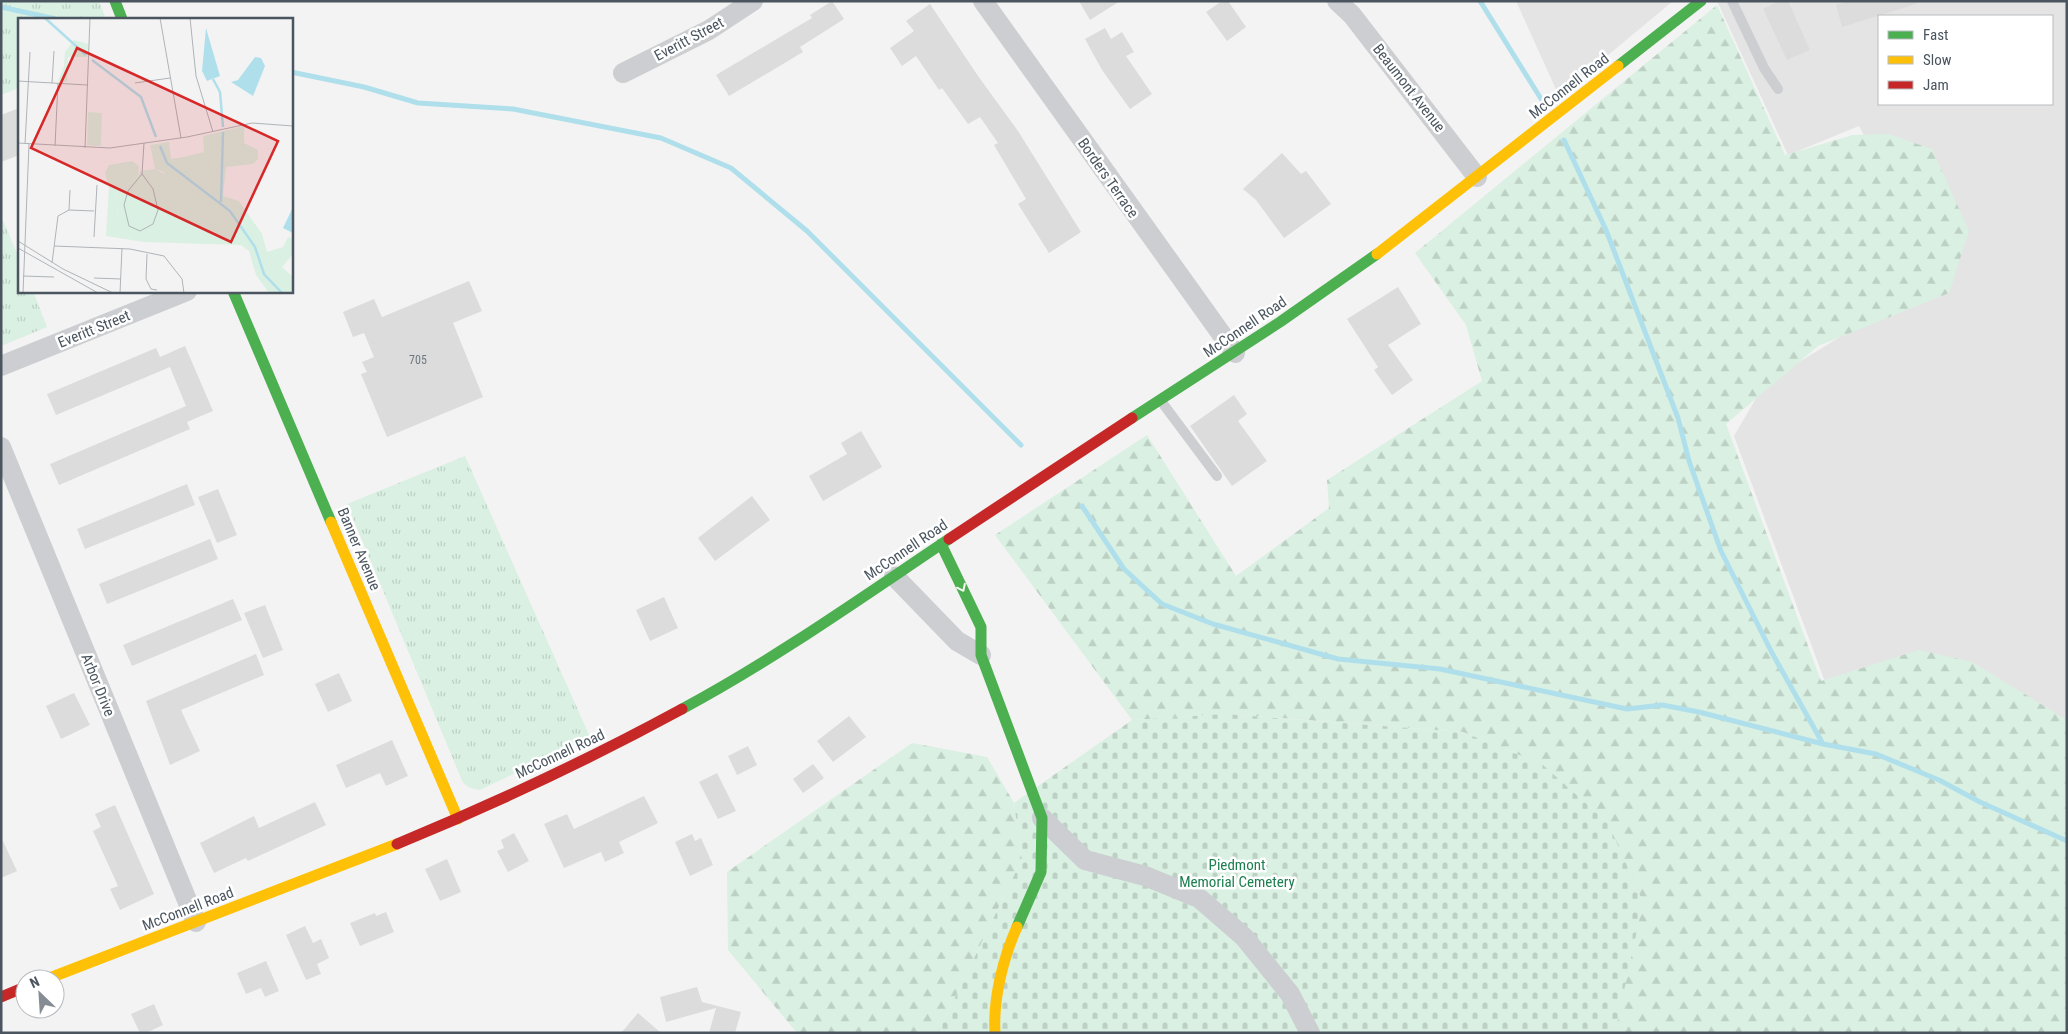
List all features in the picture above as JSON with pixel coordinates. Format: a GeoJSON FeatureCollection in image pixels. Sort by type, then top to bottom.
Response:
{"type":"FeatureCollection","features":[{"type":"Feature","properties":{"kind":"street"},"geometry":{"type":"LineString","coordinates":[[115,1],[122,18]]}},
{"type":"Feature","properties":{"kind":"street","name":"Everitt Street"},"geometry":{"type":"LineString","coordinates":[[623,73],[709,30],[752,1]]}},
{"type":"Feature","properties":{"kind":"street","name":"Borders Terrace"},"geometry":{"type":"LineString","coordinates":[[983,1],[1235,353]]}},
{"type":"Feature","properties":{"kind":"street","name":"Beaumont Avenue"},"geometry":{"type":"LineString","coordinates":[[1337,1],[1352,15],[1478,177]]}},
{"type":"Feature","properties":{"kind":"street","name":"McConnell Road"},"geometry":{"type":"LineString","coordinates":[[65,972],[358,861],[458,819],[673,716],[795,643],[941,544],[1235,353],[1379,252],[1478,177],[1701,1]]}},
{"type":"Feature","properties":{"kind":"street","name":"Everitt Street"},"geometry":{"type":"LineString","coordinates":[[1,366],[185,292]]}},
{"type":"Feature","properties":{"kind":"street","name":"Banner Avenue"},"geometry":{"type":"LineString","coordinates":[[233,292],[458,819]]}},
{"type":"Feature","properties":{"kind":"street","name":"Arbor Drive"},"geometry":{"type":"LineString","coordinates":[[1,447],[196,922]]}},
{"type":"Feature","properties":{"kind":"street"},"geometry":{"type":"LineString","coordinates":[[941,544],[981,627],[981,655],[1042,818],[1041,872],[1007,948],[994,1018],[995,1033]]}},
{"type":"Feature","properties":{"kind":"street"},"geometry":{"type":"LineString","coordinates":[[894,576],[957,641],[981,655]]}},
{"type":"Feature","properties":{"kind":"street"},"geometry":{"type":"LineString","coordinates":[[1042,818],[1085,860],[1145,876],[1199,898],[1244,937],[1290,994],[1310,1033]]}},
{"type":"Feature","properties":{"kind":"street"},"geometry":{"type":"LineString","coordinates":[[1,997],[15,992]]}},
{"type":"Feature","properties":{"kind":"lane"},"geometry":{"type":"LineString","coordinates":[[1732,1],[1764,68],[1778,89]]}},
{"type":"Feature","properties":{"kind":"lane"},"geometry":{"type":"LineString","coordinates":[[1160,400],[1217,476]]}},
{"type":"Feature","properties":{"kind":"shaded area"},"geometry":{"type":"Polygon","coordinates":[[[1516,1],[1673,1],[1559,96],[1516,1]]]}},
{"type":"Feature","properties":{"kind":"shaded area"},"geometry":{"type":"Polygon","coordinates":[[[1717,1],[2067,1],[2067,724],[1838,717],[1734,436],[1765,383],[1939,276],[1859,126],[1788,155],[1717,1]]]}},
{"type":"Feature","properties":{"kind":"green space"},"geometry":{"type":"Polygon","coordinates":[[[1,1],[99,1],[106,18],[18,18],[18,88],[1,95],[1,1]]]}},
{"type":"Feature","properties":{"kind":"green space"},"geometry":{"type":"Polygon","coordinates":[[[1717,5],[1785,155],[1853,135],[1888,134],[1932,149],[1969,231],[1949,293],[1818,346],[1726,424],[1821,681],[1919,650],[1972,662],[2067,720],[2067,1033],[1615,1033],[1619,1010],[1608,823],[1543,765],[1463,732],[1226,714],[1132,720],[995,535],[1147,435],[1236,576],[1329,508],[1327,480],[1482,381],[1466,325],[1415,253],[1717,5]]]}},
{"type":"Feature","properties":{"kind":"green space"},"geometry":{"type":"Polygon","coordinates":[[[1,216],[18,256],[18,292],[33,292],[47,327],[1,346],[1,216]]]}},
{"type":"Feature","properties":{"kind":"green space"},"geometry":{"type":"Polygon","coordinates":[[[465,456],[590,737],[480,790],[470,788],[463,783],[347,504],[465,456]]]}},
{"type":"Feature","properties":{"kind":"green space","name":"Piedmont Memorial Cemetery"},"geometry":{"type":"Polygon","coordinates":[[[1225,714],[1463,732],[1543,765],[1608,823],[1643,902],[1615,1033],[938,1033],[1022,859],[1014,803],[1132,720],[1225,714]]]}},
{"type":"Feature","properties":{"kind":"green space"},"geometry":{"type":"Polygon","coordinates":[[[912,743],[987,757],[1014,803],[1022,859],[938,1033],[797,1033],[728,950],[727,872],[912,743]]]}},
{"type":"Feature","properties":{"kind":"building"},"geometry":{"type":"Polygon","coordinates":[[[832,1],[844,19],[800,47],[803,52],[729,96],[716,75],[812,18],[810,15],[832,1]]]}},
{"type":"Feature","properties":{"kind":"building"},"geometry":{"type":"Polygon","coordinates":[[[1079,1],[1120,1],[1090,20],[1079,1]]]}},
{"type":"Feature","properties":{"kind":"building"},"geometry":{"type":"Polygon","coordinates":[[[1222,1],[1228,1],[1246,27],[1227,41],[1206,12],[1222,1]]]}},
{"type":"Feature","properties":{"kind":"building"},"geometry":{"type":"Polygon","coordinates":[[[1779,1],[1788,1],[1810,50],[1787,60],[1763,9],[1779,1]]]}},
{"type":"Feature","properties":{"kind":"building"},"geometry":{"type":"Polygon","coordinates":[[[1848,1],[1916,1],[1916,4],[1842,27],[1836,5],[1848,1]]]}},
{"type":"Feature","properties":{"kind":"building"},"geometry":{"type":"Polygon","coordinates":[[[930,4],[978,76],[1018,131],[1081,232],[1049,253],[1018,204],[1026,199],[994,145],[998,143],[980,117],[968,124],[942,88],[939,90],[916,56],[902,66],[890,48],[914,31],[906,21],[930,4]]]}},
{"type":"Feature","properties":{"kind":"building"},"geometry":{"type":"Polygon","coordinates":[[[1105,28],[1111,39],[1122,32],[1134,52],[1126,56],[1152,94],[1130,109],[1102,70],[1085,39],[1105,28]]]}},
{"type":"Feature","properties":{"kind":"building"},"geometry":{"type":"Polygon","coordinates":[[[18,108],[18,155],[1,162],[1,115],[18,108]]]}},
{"type":"Feature","properties":{"kind":"building"},"geometry":{"type":"Polygon","coordinates":[[[1282,153],[1301,174],[1306,171],[1331,204],[1284,238],[1256,200],[1243,189],[1282,153]]]}},
{"type":"Feature","properties":{"kind":"building"},"geometry":{"type":"Polygon","coordinates":[[[469,281],[482,311],[453,323],[483,397],[387,437],[361,374],[367,372],[362,362],[374,357],[364,333],[353,337],[343,312],[374,299],[382,317],[469,281]]]}},
{"type":"Feature","properties":{"kind":"building"},"geometry":{"type":"Polygon","coordinates":[[[1398,287],[1421,324],[1388,345],[1413,380],[1392,395],[1374,370],[1378,367],[1347,319],[1398,287]]]}},
{"type":"Feature","properties":{"kind":"building"},"geometry":{"type":"Polygon","coordinates":[[[185,346],[213,411],[187,422],[190,429],[59,485],[50,464],[186,406],[170,367],[56,415],[47,394],[156,348],[160,357],[185,346]]]}},
{"type":"Feature","properties":{"kind":"building"},"geometry":{"type":"Polygon","coordinates":[[[1234,395],[1247,414],[1238,421],[1267,461],[1232,486],[1190,426],[1234,395]]]}},
{"type":"Feature","properties":{"kind":"building"},"geometry":{"type":"Polygon","coordinates":[[[861,431],[882,467],[823,501],[809,476],[847,454],[841,443],[861,431]]]}},
{"type":"Feature","properties":{"kind":"building"},"geometry":{"type":"Polygon","coordinates":[[[187,484],[195,505],[85,549],[77,529],[187,484]]]}},
{"type":"Feature","properties":{"kind":"building"},"geometry":{"type":"Polygon","coordinates":[[[218,489],[237,535],[217,543],[198,497],[218,489]]]}},
{"type":"Feature","properties":{"kind":"building"},"geometry":{"type":"Polygon","coordinates":[[[752,496],[770,520],[715,561],[698,538],[752,496]]]}},
{"type":"Feature","properties":{"kind":"building"},"geometry":{"type":"Polygon","coordinates":[[[210,539],[218,559],[107,604],[99,584],[210,539]]]}},
{"type":"Feature","properties":{"kind":"building"},"geometry":{"type":"Polygon","coordinates":[[[664,597],[678,628],[650,641],[636,610],[664,597]]]}},
{"type":"Feature","properties":{"kind":"building"},"geometry":{"type":"Polygon","coordinates":[[[233,599],[242,620],[132,666],[123,645],[233,599]]]}},
{"type":"Feature","properties":{"kind":"building"},"geometry":{"type":"Polygon","coordinates":[[[265,605],[283,650],[263,658],[244,613],[265,605]]]}},
{"type":"Feature","properties":{"kind":"building"},"geometry":{"type":"Polygon","coordinates":[[[256,654],[264,675],[181,710],[200,751],[170,765],[146,701],[256,654]]]}},
{"type":"Feature","properties":{"kind":"building"},"geometry":{"type":"Polygon","coordinates":[[[339,673],[352,701],[328,712],[315,684],[339,673]]]}},
{"type":"Feature","properties":{"kind":"building"},"geometry":{"type":"Polygon","coordinates":[[[74,693],[90,725],[61,739],[46,706],[74,693]]]}},
{"type":"Feature","properties":{"kind":"building"},"geometry":{"type":"Polygon","coordinates":[[[849,716],[866,737],[833,762],[817,741],[849,716]]]}},
{"type":"Feature","properties":{"kind":"building"},"geometry":{"type":"Polygon","coordinates":[[[392,740],[408,776],[386,786],[380,773],[346,788],[336,765],[392,740]]]}},
{"type":"Feature","properties":{"kind":"building"},"geometry":{"type":"Polygon","coordinates":[[[748,746],[757,765],[737,775],[728,756],[748,746]]]}},
{"type":"Feature","properties":{"kind":"building"},"geometry":{"type":"Polygon","coordinates":[[[813,764],[824,778],[803,793],[793,779],[813,764]]]}},
{"type":"Feature","properties":{"kind":"building"},"geometry":{"type":"Polygon","coordinates":[[[717,773],[736,811],[718,819],[699,782],[717,773]]]}},
{"type":"Feature","properties":{"kind":"building"},"geometry":{"type":"Polygon","coordinates":[[[644,796],[658,823],[619,842],[624,853],[605,862],[601,852],[564,868],[544,824],[567,814],[574,829],[644,796]]]}},
{"type":"Feature","properties":{"kind":"building"},"geometry":{"type":"Polygon","coordinates":[[[315,802],[326,825],[248,861],[246,858],[214,873],[200,843],[254,816],[259,828],[315,802]]]}},
{"type":"Feature","properties":{"kind":"building"},"geometry":{"type":"Polygon","coordinates":[[[115,805],[154,894],[120,910],[110,889],[118,886],[93,831],[101,827],[95,814],[115,805]]]}},
{"type":"Feature","properties":{"kind":"building"},"geometry":{"type":"Polygon","coordinates":[[[514,833],[529,861],[508,872],[497,851],[504,848],[501,840],[514,833]]]}},
{"type":"Feature","properties":{"kind":"building"},"geometry":{"type":"Polygon","coordinates":[[[692,834],[695,841],[701,838],[713,865],[690,876],[675,842],[692,834]]]}},
{"type":"Feature","properties":{"kind":"building"},"geometry":{"type":"Polygon","coordinates":[[[1,837],[17,871],[1,878],[1,837]]]}},
{"type":"Feature","properties":{"kind":"building"},"geometry":{"type":"Polygon","coordinates":[[[447,859],[461,892],[440,901],[425,869],[447,859]]]}},
{"type":"Feature","properties":{"kind":"building"},"geometry":{"type":"Polygon","coordinates":[[[386,912],[394,932],[360,946],[350,923],[375,913],[376,916],[386,912]]]}},
{"type":"Feature","properties":{"kind":"building"},"geometry":{"type":"Polygon","coordinates":[[[305,926],[313,943],[321,939],[329,958],[317,964],[321,974],[306,980],[286,935],[305,926]]]}},
{"type":"Feature","properties":{"kind":"building"},"geometry":{"type":"Polygon","coordinates":[[[266,961],[279,991],[265,997],[261,988],[246,994],[237,973],[266,961]]]}},
{"type":"Feature","properties":{"kind":"building"},"geometry":{"type":"Polygon","coordinates":[[[697,987],[702,1002],[741,1012],[735,1033],[709,1033],[716,1008],[666,1022],[660,997],[697,987]]]}},
{"type":"Feature","properties":{"kind":"building"},"geometry":{"type":"Polygon","coordinates":[[[154,1004],[163,1025],[146,1033],[140,1033],[131,1014],[154,1004]]]}},
{"type":"Feature","properties":{"kind":"building"},"geometry":{"type":"Polygon","coordinates":[[[638,1013],[661,1033],[621,1033],[638,1013]]]}},
{"type":"Feature","properties":{"kind":"waterway"},"geometry":{"type":"LineString","coordinates":[[1480,1],[1543,102]]}},
{"type":"Feature","properties":{"kind":"waterway"},"geometry":{"type":"LineString","coordinates":[[1,7],[51,18]]}},
{"type":"Feature","properties":{"kind":"waterway"},"geometry":{"type":"LineString","coordinates":[[292,72],[364,87],[418,103],[513,109],[661,138],[731,168],[807,231],[1021,445]]}},
{"type":"Feature","properties":{"kind":"waterway"},"geometry":{"type":"LineString","coordinates":[[1564,140],[1606,230],[1678,418],[1689,461],[1721,551],[1771,651],[1823,744]]}},
{"type":"Feature","properties":{"kind":"waterway"},"geometry":{"type":"LineString","coordinates":[[1082,506],[1124,569],[1162,604],[1213,624],[1338,659],[1440,669],[1627,709],[1662,705],[1699,712],[1823,744],[1876,754],[1939,780],[1980,802],[2067,841]]}},
{"type":"Feature","properties":{"kind":"traffic: fast"},"geometry":{"type":"LineString","coordinates":[[115,1],[122,18]]}},
{"type":"Feature","properties":{"kind":"traffic: fast"},"geometry":{"type":"LineString","coordinates":[[1618,66],[1701,1]]}},
{"type":"Feature","properties":{"kind":"traffic: fast"},"geometry":{"type":"LineString","coordinates":[[1132,418],[1280,322],[1377,254]]}},
{"type":"Feature","properties":{"kind":"traffic: fast"},"geometry":{"type":"LineString","coordinates":[[233,292],[331,522]]}},
{"type":"Feature","properties":{"kind":"traffic: fast"},"geometry":{"type":"LineString","coordinates":[[682,709],[784,649],[949,539]]}},
{"type":"Feature","properties":{"kind":"traffic: fast"},"geometry":{"type":"LineString","coordinates":[[941,544],[981,627],[981,655],[1042,818],[1041,872],[1017,927]]}},
{"type":"Feature","properties":{"kind":"traffic: slow"},"geometry":{"type":"LineString","coordinates":[[1377,254],[1618,66]]}},
{"type":"Feature","properties":{"kind":"traffic: slow"},"geometry":{"type":"LineString","coordinates":[[331,522],[458,819]]}},
{"type":"Feature","properties":{"kind":"traffic: slow"},"geometry":{"type":"LineString","coordinates":[[65,972],[397,844]]}},
{"type":"Feature","properties":{"kind":"traffic: slow"},"geometry":{"type":"LineString","coordinates":[[995,1033],[997,993],[1007,952],[1017,927]]}},
{"type":"Feature","properties":{"kind":"traffic: jam"},"geometry":{"type":"LineString","coordinates":[[949,539],[1132,418]]}},
{"type":"Feature","properties":{"kind":"traffic: jam"},"geometry":{"type":"LineString","coordinates":[[397,844],[541,780],[612,746],[682,709]]}},
{"type":"Feature","properties":{"kind":"traffic: jam"},"geometry":{"type":"LineString","coordinates":[[1,997],[15,991]]}}]}
